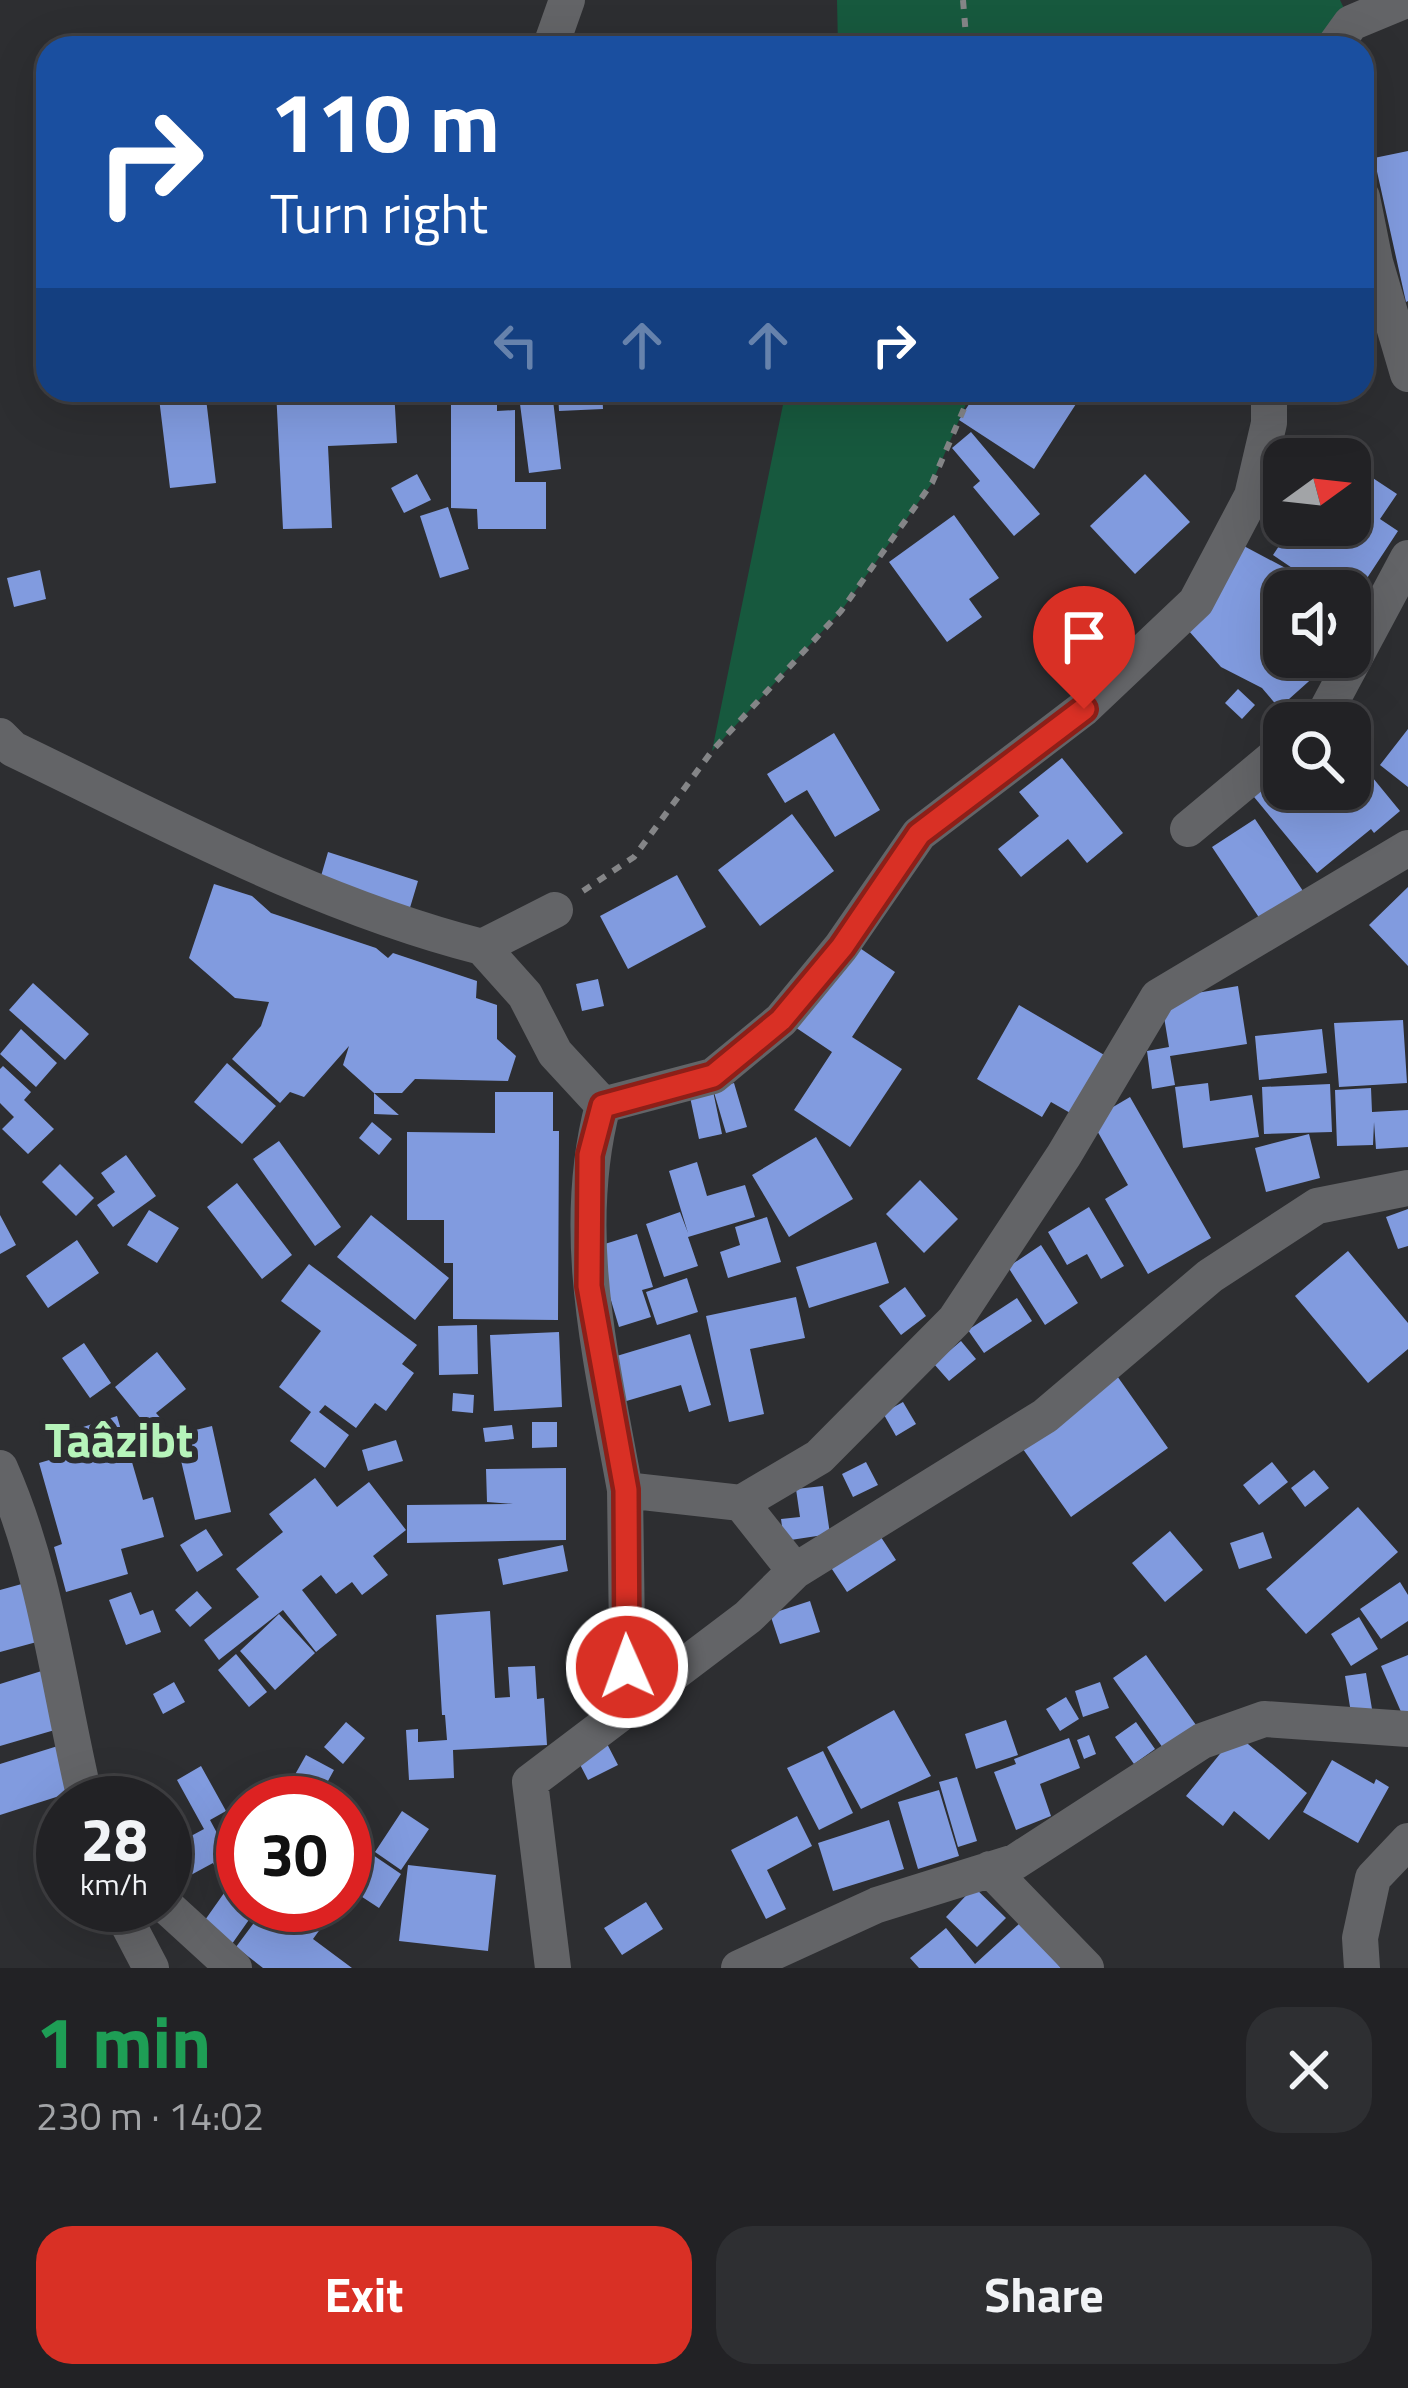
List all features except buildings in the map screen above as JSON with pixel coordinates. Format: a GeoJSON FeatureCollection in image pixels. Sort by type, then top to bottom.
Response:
{"type":"FeatureCollection","features":[{"type":"Feature","properties":{"kind":"street"},"geometry":{"type":"LineString","coordinates":[[554,36],[567,0]]}},
{"type":"Feature","properties":{"kind":"street"},"geometry":{"type":"LineString","coordinates":[[1342,36],[1351,23],[1407,0]]}},
{"type":"Feature","properties":{"kind":"street"},"geometry":{"type":"LineString","coordinates":[[1374,257],[1408,374]]}},
{"type":"Feature","properties":{"kind":"street"},"geometry":{"type":"LineString","coordinates":[[603,1106],[713,1076],[781,1020],[842,947],[919,834],[1084,709],[1196,602],[1252,496],[1269,423],[1269,402]]}},
{"type":"Feature","properties":{"kind":"street"},"geometry":{"type":"LineString","coordinates":[[1331,702],[1408,558]]}},
{"type":"Feature","properties":{"kind":"street"},"geometry":{"type":"LineString","coordinates":[[0,736],[13,749],[256,867],[437,935],[482,947],[526,995],[555,1053],[603,1106]]}},
{"type":"Feature","properties":{"kind":"street"},"geometry":{"type":"LineString","coordinates":[[1188,829],[1263,766]]}},
{"type":"Feature","properties":{"kind":"street"},"geometry":{"type":"LineString","coordinates":[[626,1490],[742,1503],[819,1457],[955,1320],[1064,1155],[1158,997],[1408,848]]}},
{"type":"Feature","properties":{"kind":"street"},"geometry":{"type":"LineString","coordinates":[[482,947],[555,910]]}},
{"type":"Feature","properties":{"kind":"street"},"geometry":{"type":"LineString","coordinates":[[603,1106],[590,1155],[589,1286],[626,1490],[628,1707]]}},
{"type":"Feature","properties":{"kind":"street"},"geometry":{"type":"LineString","coordinates":[[553,1968],[530,1782],[748,1617],[795,1571],[1046,1416],[1210,1276],[1317,1206],[1408,1188]]}},
{"type":"Feature","properties":{"kind":"street"},"geometry":{"type":"LineString","coordinates":[[0,1468],[48,1616],[81,1776]]}},
{"type":"Feature","properties":{"kind":"street"},"geometry":{"type":"LineString","coordinates":[[742,1503],[795,1571]]}},
{"type":"Feature","properties":{"kind":"street"},"geometry":{"type":"LineString","coordinates":[[739,1968],[878,1905],[1015,1862],[1202,1741],[1264,1719],[1408,1729]]}},
{"type":"Feature","properties":{"kind":"street"},"geometry":{"type":"LineString","coordinates":[[1362,1968],[1360,1938],[1373,1878],[1408,1841]]}},
{"type":"Feature","properties":{"kind":"street"},"geometry":{"type":"LineString","coordinates":[[990,1869],[1086,1968]]}},
{"type":"Feature","properties":{"kind":"street"},"geometry":{"type":"LineString","coordinates":[[192,1930],[234,1968]]}},
{"type":"Feature","properties":{"kind":"street"},"geometry":{"type":"LineString","coordinates":[[132,1932],[151,1968]]}},
{"type":"Feature","properties":{"kind":"path"},"geometry":{"type":"LineString","coordinates":[[963,0],[966,36]]}},
{"type":"Feature","properties":{"kind":"path"},"geometry":{"type":"LineString","coordinates":[[555,910],[634,857],[712,751],[841,611],[932,483],[966,402]]}},
{"type":"Feature","properties":{"kind":"green space"},"geometry":{"type":"Polygon","coordinates":[[[837,0],[1340,0],[1351,23],[1342,36],[838,36],[837,0]]]}},
{"type":"Feature","properties":{"kind":"green space"},"geometry":{"type":"Polygon","coordinates":[[[784,402],[967,402],[932,483],[841,611],[712,751],[784,402]]]}},
{"type":"Feature","properties":{"kind":"district","name":"Taâzibt"},"geometry":{"type":"Point","coordinates":[119,1439]}},
{"type":"Feature","properties":{"kind":"route"},"geometry":{"type":"LineString","coordinates":[[627,1667],[626,1490],[589,1286],[590,1155],[603,1106],[713,1076],[781,1020],[842,947],[919,834],[1084,709]]}}]}
